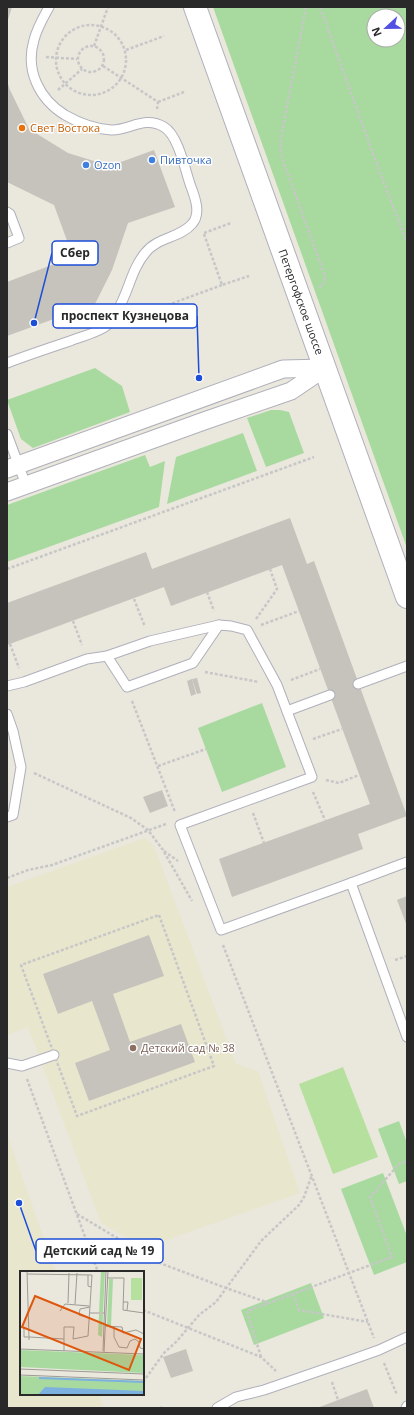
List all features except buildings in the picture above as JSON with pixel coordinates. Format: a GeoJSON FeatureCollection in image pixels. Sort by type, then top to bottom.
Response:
{"type":"FeatureCollection","features":[{"type":"Feature","properties":{"kind":"street","name":"Петергофское шоссе"},"geometry":{"type":"LineString","coordinates":[[196,7],[407,597]]}},
{"type":"Feature","properties":{"kind":"street"},"geometry":{"type":"LineString","coordinates":[[13,467],[283,369],[325,368]]}},
{"type":"Feature","properties":{"kind":"street"},"geometry":{"type":"LineString","coordinates":[[7,492],[291,392],[325,368]]}},
{"type":"Feature","properties":{"kind":"lane"},"geometry":{"type":"LineString","coordinates":[[7,363],[92,333],[109,324],[118,310],[134,270],[145,253],[149,248],[161,240],[185,231],[193,223],[196,214],[196,201],[174,137],[165,128],[155,123],[142,123],[112,130],[94,127],[74,120],[46,100],[39,89],[33,72],[31,56],[33,40],[40,22],[49,7]]}},
{"type":"Feature","properties":{"kind":"lane"},"geometry":{"type":"LineString","coordinates":[[7,212],[10,214],[19,238],[7,243]]}},
{"type":"Feature","properties":{"kind":"lane"},"geometry":{"type":"LineString","coordinates":[[7,434],[13,467],[26,485]]}},
{"type":"Feature","properties":{"kind":"lane"},"geometry":{"type":"LineString","coordinates":[[107,656],[127,687],[193,663],[219,625]]}},
{"type":"Feature","properties":{"kind":"lane"},"geometry":{"type":"LineString","coordinates":[[7,686],[24,682],[87,659],[107,656],[150,641],[219,625],[247,630],[277,685],[310,778],[180,825],[221,930],[407,862]]}},
{"type":"Feature","properties":{"kind":"lane"},"geometry":{"type":"LineString","coordinates":[[358,684],[407,666]]}},
{"type":"Feature","properties":{"kind":"lane"},"geometry":{"type":"LineString","coordinates":[[287,711],[330,695]]}},
{"type":"Feature","properties":{"kind":"lane"},"geometry":{"type":"LineString","coordinates":[[7,714],[10,732],[21,767],[13,815],[7,818]]}},
{"type":"Feature","properties":{"kind":"lane"},"geometry":{"type":"LineString","coordinates":[[351,883],[407,1037]]}},
{"type":"Feature","properties":{"kind":"lane"},"geometry":{"type":"LineString","coordinates":[[7,1063],[22,1066],[54,1055]]}},
{"type":"Feature","properties":{"kind":"lane"},"geometry":{"type":"LineString","coordinates":[[216,1408],[236,1397],[264,1390],[327,1368],[378,1350],[407,1337]]}},
{"type":"Feature","properties":{"kind":"path"},"geometry":{"type":"LineString","coordinates":[[94,46],[108,7]]}},
{"type":"Feature","properties":{"kind":"path"},"geometry":{"type":"LineString","coordinates":[[306,7],[280,143],[280,150],[325,276],[325,281],[322,286],[312,290]]}},
{"type":"Feature","properties":{"kind":"path"},"geometry":{"type":"LineString","coordinates":[[320,7],[380,174],[407,242]]}},
{"type":"Feature","properties":{"kind":"path"},"geometry":{"type":"LineString","coordinates":[[92,24],[102,26],[112,31],[121,40],[126,50],[126,69],[122,78],[115,87],[105,93],[94,96],[83,95],[65,84],[59,76],[56,67],[56,58],[63,38],[71,30],[81,26],[92,24]]}},
{"type":"Feature","properties":{"kind":"path"},"geometry":{"type":"LineString","coordinates":[[126,50],[164,36]]}},
{"type":"Feature","properties":{"kind":"path"},"geometry":{"type":"LineString","coordinates":[[88,46],[94,46],[100,49],[104,60],[103,66],[93,73],[82,69],[78,64],[78,59],[79,53],[83,49],[88,46]]}},
{"type":"Feature","properties":{"kind":"path"},"geometry":{"type":"LineString","coordinates":[[31,56],[78,59]]}},
{"type":"Feature","properties":{"kind":"path"},"geometry":{"type":"LineString","coordinates":[[103,66],[158,102]]}},
{"type":"Feature","properties":{"kind":"path"},"geometry":{"type":"LineString","coordinates":[[46,100],[82,69]]}},
{"type":"Feature","properties":{"kind":"path"},"geometry":{"type":"LineString","coordinates":[[158,102],[184,92]]}},
{"type":"Feature","properties":{"kind":"path"},"geometry":{"type":"LineString","coordinates":[[155,123],[158,102]]}},
{"type":"Feature","properties":{"kind":"path"},"geometry":{"type":"LineString","coordinates":[[193,223],[204,233],[222,285]]}},
{"type":"Feature","properties":{"kind":"path"},"geometry":{"type":"LineString","coordinates":[[204,233],[231,223]]}},
{"type":"Feature","properties":{"kind":"path"},"geometry":{"type":"LineString","coordinates":[[109,324],[127,320],[249,276]]}},
{"type":"Feature","properties":{"kind":"path"},"geometry":{"type":"LineString","coordinates":[[7,568],[314,457]]}},
{"type":"Feature","properties":{"kind":"path"},"geometry":{"type":"LineString","coordinates":[[247,630],[277,589],[270,569]]}},
{"type":"Feature","properties":{"kind":"path"},"geometry":{"type":"LineString","coordinates":[[208,592],[219,625]]}},
{"type":"Feature","properties":{"kind":"path"},"geometry":{"type":"LineString","coordinates":[[134,599],[150,641]]}},
{"type":"Feature","properties":{"kind":"path"},"geometry":{"type":"LineString","coordinates":[[247,630],[299,611]]}},
{"type":"Feature","properties":{"kind":"path"},"geometry":{"type":"LineString","coordinates":[[73,621],[87,659]]}},
{"type":"Feature","properties":{"kind":"path"},"geometry":{"type":"LineString","coordinates":[[10,644],[24,682]]}},
{"type":"Feature","properties":{"kind":"path"},"geometry":{"type":"LineString","coordinates":[[193,663],[199,671],[277,685],[320,669]]}},
{"type":"Feature","properties":{"kind":"path"},"geometry":{"type":"LineString","coordinates":[[127,687],[176,813]]}},
{"type":"Feature","properties":{"kind":"path"},"geometry":{"type":"LineString","coordinates":[[299,744],[342,729]]}},
{"type":"Feature","properties":{"kind":"path"},"geometry":{"type":"LineString","coordinates":[[158,766],[206,749]]}},
{"type":"Feature","properties":{"kind":"path"},"geometry":{"type":"LineString","coordinates":[[21,767],[131,818],[148,830],[163,850],[192,901]]}},
{"type":"Feature","properties":{"kind":"path"},"geometry":{"type":"LineString","coordinates":[[325,820],[310,778],[339,783],[359,776]]}},
{"type":"Feature","properties":{"kind":"path"},"geometry":{"type":"LineString","coordinates":[[248,800],[264,843]]}},
{"type":"Feature","properties":{"kind":"path"},"geometry":{"type":"LineString","coordinates":[[7,878],[28,870],[52,865],[148,830]]}},
{"type":"Feature","properties":{"kind":"path"},"geometry":{"type":"LineString","coordinates":[[158,915],[214,1066],[77,1116],[54,1055],[21,966],[158,915]]}},
{"type":"Feature","properties":{"kind":"path"},"geometry":{"type":"LineString","coordinates":[[221,940],[369,1322],[299,1310],[293,1294]]}},
{"type":"Feature","properties":{"kind":"path"},"geometry":{"type":"LineString","coordinates":[[26,1076],[98,1271]]}},
{"type":"Feature","properties":{"kind":"path"},"geometry":{"type":"LineString","coordinates":[[261,1357],[247,1311],[392,1257],[370,1198],[399,1164],[407,1161]]}},
{"type":"Feature","properties":{"kind":"path"},"geometry":{"type":"LineString","coordinates":[[144,1381],[164,1353],[199,1315],[216,1302],[261,1241],[299,1205],[304,1197],[312,1174]]}},
{"type":"Feature","properties":{"kind":"path"},"geometry":{"type":"LineString","coordinates":[[77,1214],[158,1262],[270,1303]]}},
{"type":"Feature","properties":{"kind":"path"},"geometry":{"type":"LineString","coordinates":[[144,1310],[187,1329],[261,1357],[287,1382]]}},
{"type":"Feature","properties":{"kind":"path"},"geometry":{"type":"LineString","coordinates":[[378,1350],[398,1398]]}},
{"type":"Feature","properties":{"kind":"path"},"geometry":{"type":"LineString","coordinates":[[327,1368],[338,1400]]}},
{"type":"Feature","properties":{"kind":"shaded area","name":"Детский сад № 38"},"geometry":{"type":"Polygon","coordinates":[[[145,838],[154,846],[236,1064],[258,1071],[300,1193],[144,1248],[101,1223],[28,1027],[7,1035],[7,887],[145,838]]]}},
{"type":"Feature","properties":{"kind":"shaded area"},"geometry":{"type":"Polygon","coordinates":[[[7,1134],[56,1271],[20,1271],[20,1395],[99,1395],[103,1406],[97,1408],[7,1408],[7,1134]]]}},
{"type":"Feature","properties":{"kind":"green space"},"geometry":{"type":"Polygon","coordinates":[[[213,7],[407,7],[407,548],[213,7]]]}},
{"type":"Feature","properties":{"kind":"green space"},"geometry":{"type":"Polygon","coordinates":[[[95,368],[122,386],[130,412],[33,448],[21,439],[7,400],[95,368]]]}},
{"type":"Feature","properties":{"kind":"green space"},"geometry":{"type":"Polygon","coordinates":[[[271,410],[289,412],[304,453],[266,467],[247,418],[271,410]]]}},
{"type":"Feature","properties":{"kind":"green space"},"geometry":{"type":"Polygon","coordinates":[[[243,433],[257,471],[167,504],[176,457],[243,433]]]}},
{"type":"Feature","properties":{"kind":"green space"},"geometry":{"type":"Polygon","coordinates":[[[145,455],[150,467],[165,461],[159,507],[7,562],[7,505],[145,455]]]}},
{"type":"Feature","properties":{"kind":"green space"},"geometry":{"type":"Polygon","coordinates":[[[262,703],[286,767],[222,792],[198,728],[262,703]]]}},
{"type":"Feature","properties":{"kind":"green space"},"geometry":{"type":"Polygon","coordinates":[[[343,1067],[378,1157],[333,1174],[299,1084],[343,1067]]]}},
{"type":"Feature","properties":{"kind":"green space"},"geometry":{"type":"Polygon","coordinates":[[[399,1121],[407,1143],[407,1181],[399,1184],[378,1129],[399,1121]]]}},
{"type":"Feature","properties":{"kind":"green space"},"geometry":{"type":"Polygon","coordinates":[[[383,1173],[407,1236],[407,1262],[374,1275],[341,1189],[383,1173]]]}},
{"type":"Feature","properties":{"kind":"green space"},"geometry":{"type":"Polygon","coordinates":[[[311,1283],[324,1318],[254,1345],[241,1310],[311,1283]]]}},
{"type":"Feature","properties":{"kind":"place","name":"Свет Востока"},"geometry":{"type":"Point","coordinates":[22,128]}},
{"type":"Feature","properties":{"kind":"place","name":"Пивточка"},"geometry":{"type":"Point","coordinates":[152,160]}},
{"type":"Feature","properties":{"kind":"place","name":"Ozon"},"geometry":{"type":"Point","coordinates":[86,165]}},
{"type":"Feature","properties":{"kind":"place","name":"Сбер"},"geometry":{"type":"Point","coordinates":[34,323]}},
{"type":"Feature","properties":{"kind":"place","name":"проспект Кузнецова"},"geometry":{"type":"Point","coordinates":[199,378]}},
{"type":"Feature","properties":{"kind":"place","name":"Детский сад № 38"},"geometry":{"type":"Point","coordinates":[133,1048]}},
{"type":"Feature","properties":{"kind":"place","name":"Детский сад № 19"},"geometry":{"type":"Point","coordinates":[19,1203]}}]}
